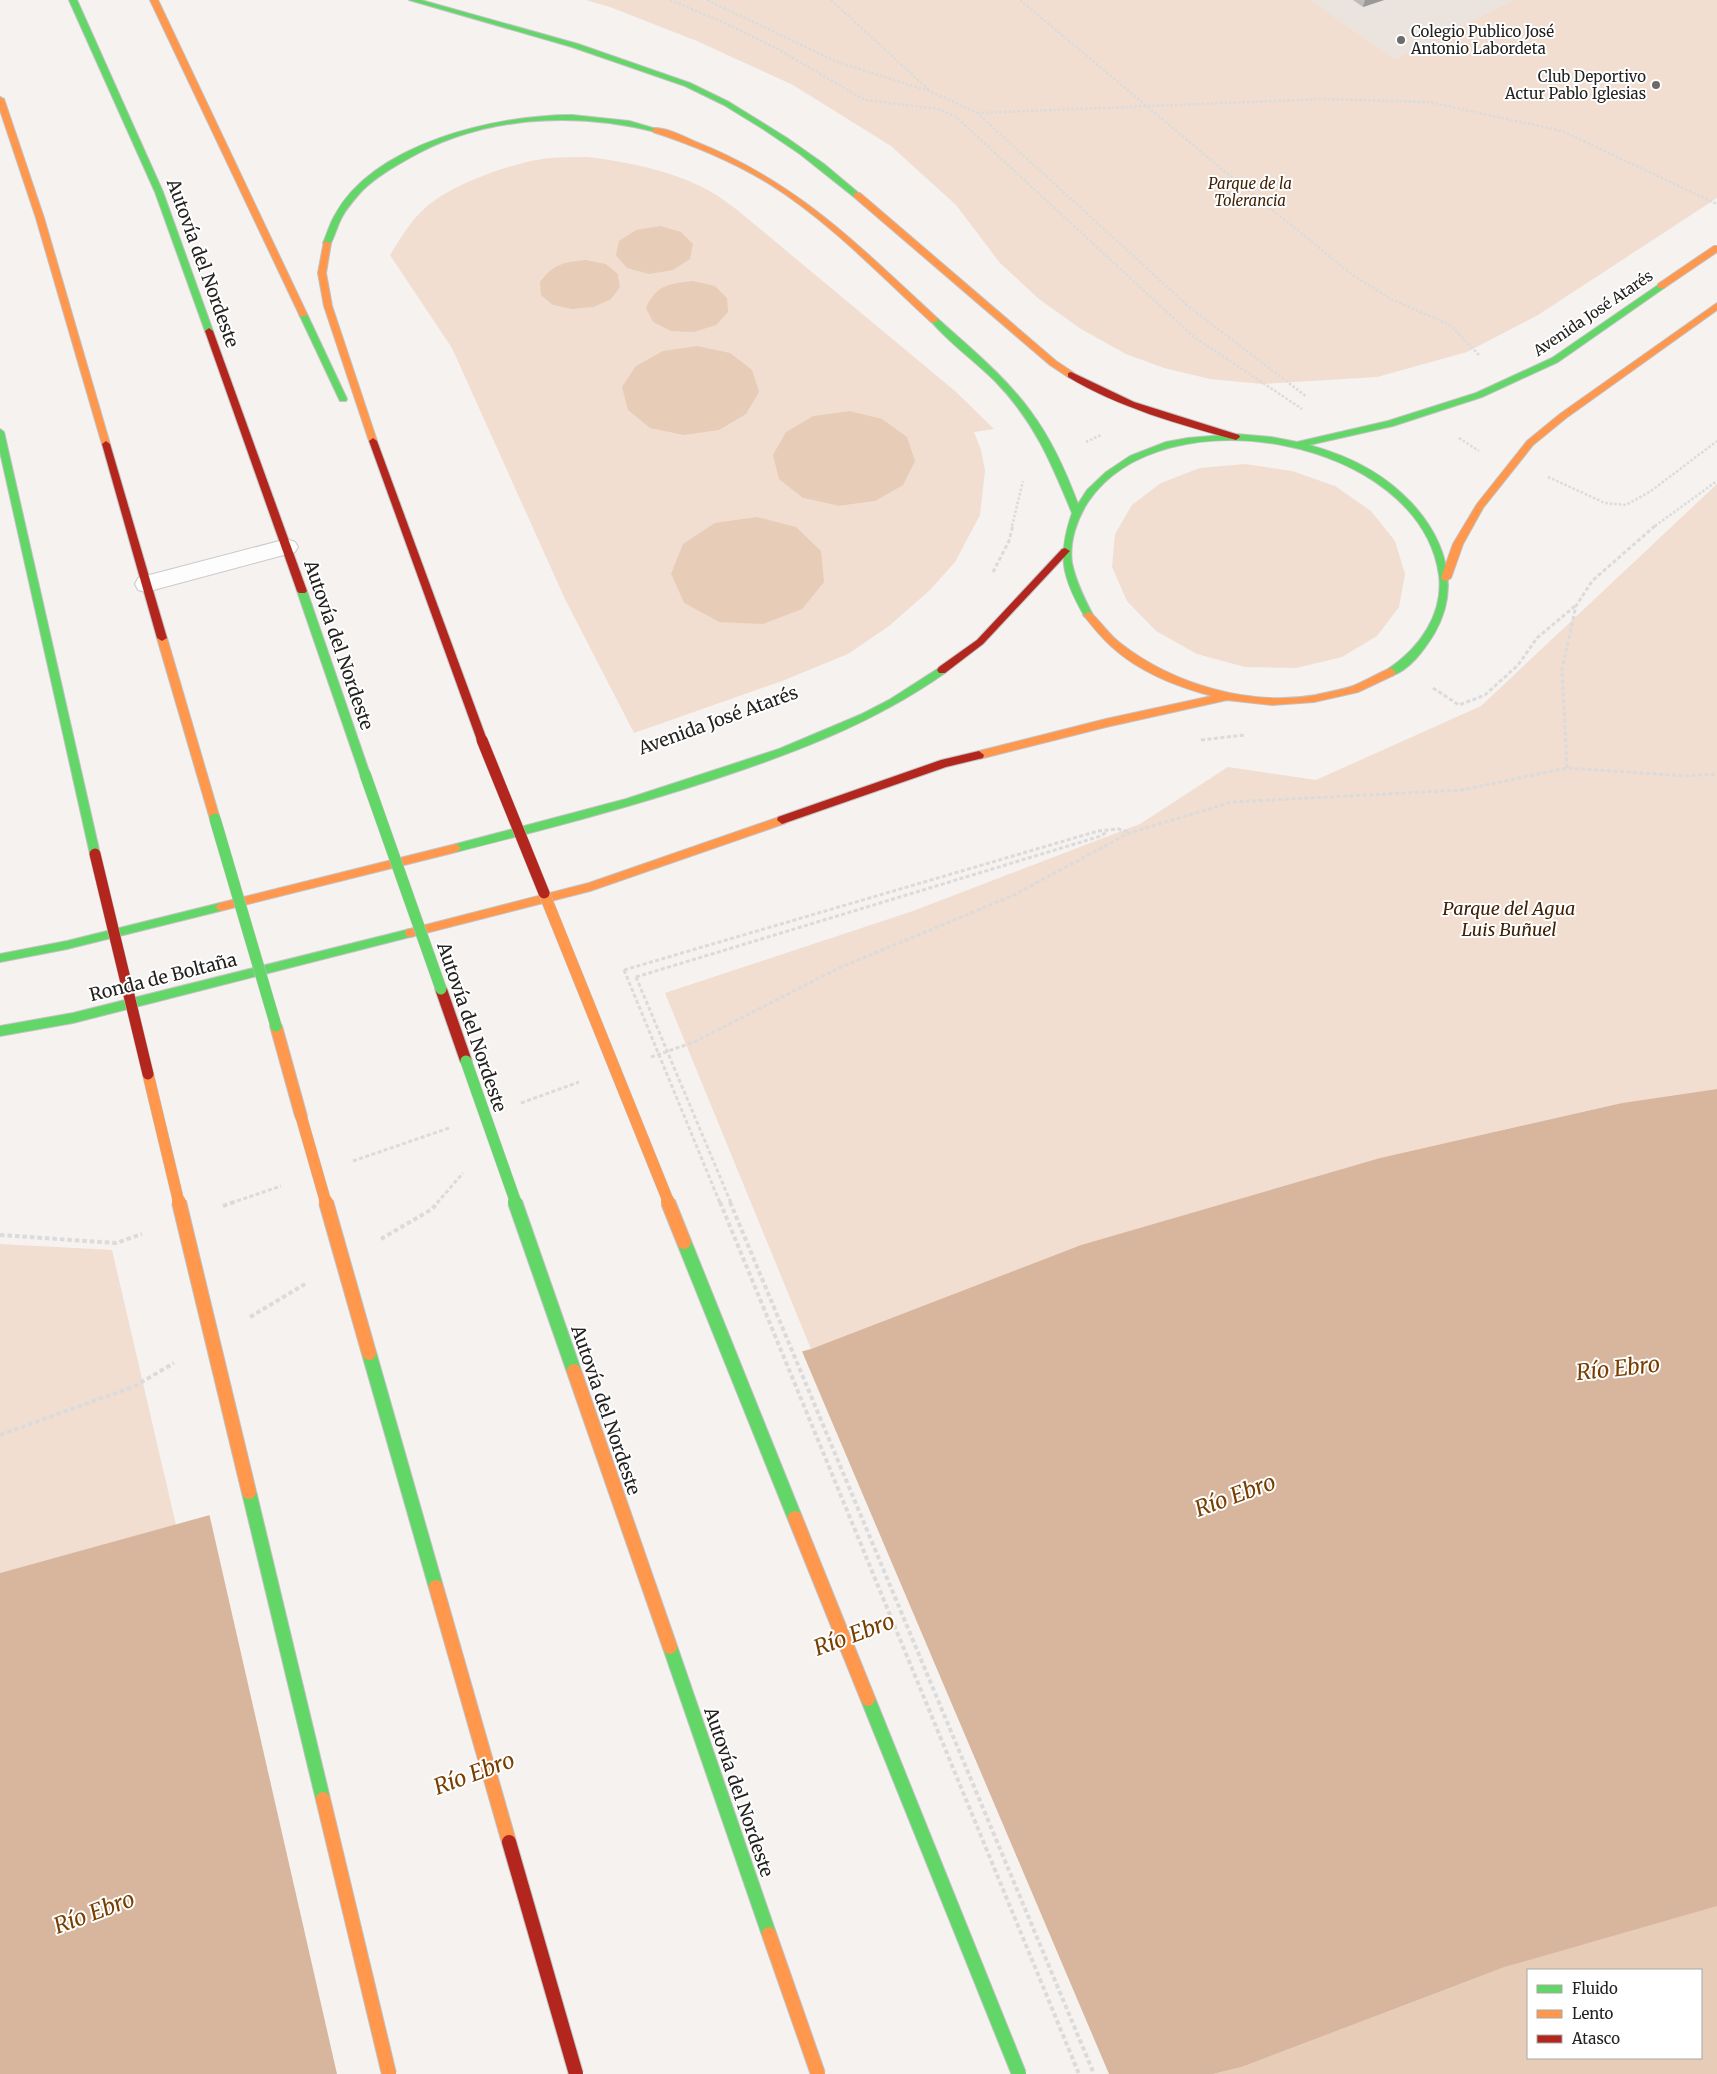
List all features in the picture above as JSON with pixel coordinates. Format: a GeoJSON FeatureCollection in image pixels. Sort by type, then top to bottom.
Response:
{"type":"FeatureCollection","features":[{"type":"Feature","properties":{"kind":"main road","name":"Autovía del Nordeste"},"geometry":{"type":"LineString","coordinates":[[73,0],[159,192],[287,547],[818,2074]]}},
{"type":"Feature","properties":{"kind":"main road"},"geometry":{"type":"LineString","coordinates":[[154,0],[348,411]]}},
{"type":"Feature","properties":{"kind":"main road"},"geometry":{"type":"LineString","coordinates":[[413,0],[586,48],[670,77],[705,92],[763,124],[822,165],[1054,364],[1092,388],[1145,410],[1236,437]]}},
{"type":"Feature","properties":{"kind":"main road"},"geometry":{"type":"LineString","coordinates":[[0,99],[40,218],[276,1026],[576,2074]]}},
{"type":"Feature","properties":{"kind":"main road"},"geometry":{"type":"LineString","coordinates":[[1019,2074],[482,740],[398,516],[328,307],[322,263],[330,229],[343,206],[387,166],[457,134],[525,118],[564,116],[611,120],[660,130],[703,146],[759,174],[795,198],[946,330],[1009,391],[1033,421],[1052,456],[1076,512]]}},
{"type":"Feature","properties":{"kind":"main road","name":"Avenida José Atarés"},"geometry":{"type":"LineString","coordinates":[[1298,444],[1390,424],[1424,414],[1479,395],[1555,360],[1717,248]]}},
{"type":"Feature","properties":{"kind":"main road"},"geometry":{"type":"LineString","coordinates":[[1446,578],[1436,543],[1415,510],[1383,482],[1344,460],[1298,444],[1268,439],[1236,437],[1194,440],[1156,449],[1122,465],[1094,486],[1076,512],[1065,551],[1071,588],[1092,623],[1126,655],[1171,681],[1224,697],[1281,702],[1337,695],[1384,677],[1420,650],[1440,615],[1446,578],[1458,544],[1480,506],[1530,443],[1564,416],[1717,306]]}},
{"type":"Feature","properties":{"kind":"main road"},"geometry":{"type":"LineString","coordinates":[[357,429],[398,516]]}},
{"type":"Feature","properties":{"kind":"main road"},"geometry":{"type":"LineString","coordinates":[[0,432],[95,854],[389,2074]]}},
{"type":"Feature","properties":{"kind":"main road"},"geometry":{"type":"LineString","coordinates":[[0,958],[67,945],[543,826],[688,784],[784,752],[852,722],[928,680],[980,642],[1065,551]]}},
{"type":"Feature","properties":{"kind":"main road","name":"Ronda de Boltaña"},"geometry":{"type":"LineString","coordinates":[[0,1031],[72,1018],[590,887],[945,763],[1106,723],[1224,697]]}},
{"type":"Feature","properties":{"kind":"lane"},"geometry":{"type":"LineString","coordinates":[[146,584],[287,547]]}},
{"type":"Feature","properties":{"kind":"path"},"geometry":{"type":"LineString","coordinates":[[670,0],[766,44],[865,100],[938,109],[955,116],[1194,337],[1305,411],[1296,411]]}},
{"type":"Feature","properties":{"kind":"path"},"geometry":{"type":"LineString","coordinates":[[707,0],[837,62],[932,92],[977,113],[1188,306],[1307,397]]}},
{"type":"Feature","properties":{"kind":"path"},"geometry":{"type":"LineString","coordinates":[[831,0],[932,92]]}},
{"type":"Feature","properties":{"kind":"path"},"geometry":{"type":"LineString","coordinates":[[1020,0],[1354,276],[1391,299],[1450,325],[1483,359]]}},
{"type":"Feature","properties":{"kind":"path"},"geometry":{"type":"LineString","coordinates":[[977,113],[1324,99],[1429,102],[1562,131],[1717,204]]}},
{"type":"Feature","properties":{"kind":"path"},"geometry":{"type":"LineString","coordinates":[[989,578],[1009,540],[1018,508],[1025,466],[1052,456],[1137,417],[1145,410]]}},
{"type":"Feature","properties":{"kind":"path"},"geometry":{"type":"LineString","coordinates":[[1424,414],[1483,454],[1540,473],[1605,503],[1626,505],[1651,491],[1717,441]]}},
{"type":"Feature","properties":{"kind":"path"},"geometry":{"type":"LineString","coordinates":[[1428,685],[1459,705],[1485,695],[1518,664],[1537,638],[1576,606],[1592,581],[1643,535],[1717,481]]}},
{"type":"Feature","properties":{"kind":"path"},"geometry":{"type":"LineString","coordinates":[[1567,768],[1562,669],[1576,606]]}},
{"type":"Feature","properties":{"kind":"path"},"geometry":{"type":"LineString","coordinates":[[1079,2074],[624,970],[1098,832],[1118,829],[1129,832],[1232,802],[1462,790],[1567,768],[1686,776],[1717,774]]}},
{"type":"Feature","properties":{"kind":"path"},"geometry":{"type":"LineString","coordinates":[[1094,2074],[636,977],[1092,838],[1109,831]]}},
{"type":"Feature","properties":{"kind":"path"},"geometry":{"type":"LineString","coordinates":[[517,1109],[523,1102]]}},
{"type":"Feature","properties":{"kind":"path"},"geometry":{"type":"LineString","coordinates":[[372,1244],[432,1209],[468,1166]]}},
{"type":"Feature","properties":{"kind":"path"},"geometry":{"type":"LineString","coordinates":[[245,1320],[313,1280]]}},
{"type":"Feature","properties":{"kind":"path"},"geometry":{"type":"LineString","coordinates":[[0,1435],[135,1386],[177,1361]]}},
{"type":"Feature","properties":{"kind":"shaded area","name":"Colegio Publico José Antonio Labordeta"},"geometry":{"type":"Polygon","coordinates":[[[1311,0],[1513,0],[1394,59],[1311,0]]]}},
{"type":"Feature","properties":{"kind":"shaded area"},"geometry":{"type":"Polygon","coordinates":[[[660,226],[681,232],[693,244],[690,259],[673,270],[649,274],[627,268],[616,255],[619,241],[636,230],[660,226]]]}},
{"type":"Feature","properties":{"kind":"shaded area"},"geometry":{"type":"Polygon","coordinates":[[[587,260],[606,264],[618,274],[620,287],[611,299],[594,307],[572,309],[553,305],[541,295],[540,282],[555,267],[566,263],[587,260]]]}},
{"type":"Feature","properties":{"kind":"shaded area"},"geometry":{"type":"Polygon","coordinates":[[[693,281],[715,286],[727,298],[728,312],[716,325],[694,332],[671,331],[653,322],[646,308],[655,294],[670,285],[693,281]]]}},
{"type":"Feature","properties":{"kind":"shaded area"},"geometry":{"type":"Polygon","coordinates":[[[697,346],[730,353],[752,370],[759,392],[746,414],[719,430],[684,435],[650,428],[628,410],[622,387],[636,366],[663,351],[697,346]]]}},
{"type":"Feature","properties":{"kind":"shaded area"},"geometry":{"type":"Polygon","coordinates":[[[849,411],[882,419],[907,437],[915,461],[903,485],[875,501],[839,506],[803,498],[779,479],[773,455],[786,432],[813,416],[849,411]]]}},
{"type":"Feature","properties":{"kind":"shaded area"},"geometry":{"type":"Polygon","coordinates":[[[757,517],[796,527],[821,551],[824,582],[802,609],[763,624],[719,622],[684,603],[671,574],[683,544],[715,523],[757,517]]]}},
{"type":"Feature","properties":{"kind":"shaded area"},"geometry":{"type":"Polygon","coordinates":[[[1717,1902],[1717,2074],[1213,2074],[1242,2067],[1505,1967],[1717,1902]]]}},
{"type":"Feature","properties":{"kind":"green space","name":"Parque de la Tolerancia"},"geometry":{"type":"Polygon","coordinates":[[[586,0],[1311,0],[1394,59],[1513,0],[1717,0],[1717,198],[1538,315],[1467,352],[1377,377],[1262,384],[1210,379],[1164,368],[1126,354],[1081,329],[1039,299],[1000,263],[956,205],[891,146],[793,85],[697,41],[610,7],[586,0]]]}},
{"type":"Feature","properties":{"kind":"green space"},"geometry":{"type":"Polygon","coordinates":[[[588,157],[617,161],[659,171],[705,188],[719,197],[736,209],[955,391],[994,429],[974,432],[981,450],[985,471],[980,515],[955,562],[930,590],[889,626],[848,654],[782,681],[634,733],[565,599],[452,348],[390,255],[408,227],[421,212],[432,202],[463,184],[481,176],[535,160],[588,157]],[[587,260],[553,305],[582,308],[598,305],[606,301],[620,287],[618,274],[606,264],[587,260]],[[849,411],[813,416],[786,432],[803,498],[839,506],[875,501],[849,411]],[[671,574],[684,603],[719,622],[671,574]]]}},
{"type":"Feature","properties":{"kind":"green space"},"geometry":{"type":"Polygon","coordinates":[[[1245,464],[1292,471],[1335,486],[1371,511],[1395,541],[1405,574],[1399,607],[1377,636],[1342,657],[1296,668],[1245,667],[1197,654],[1156,631],[1127,601],[1112,567],[1115,534],[1132,505],[1161,483],[1200,468],[1245,464]]]}},
{"type":"Feature","properties":{"kind":"green space","name":"Parque del Agua Luis Buñuel"},"geometry":{"type":"Polygon","coordinates":[[[1717,484],[1717,1089],[1622,1103],[1380,1158],[1081,1245],[811,1349],[665,993],[913,911],[1140,824],[1228,767],[1316,780],[1481,706],[1717,484]]]}},
{"type":"Feature","properties":{"kind":"green space"},"geometry":{"type":"Polygon","coordinates":[[[0,1244],[112,1250],[176,1525],[0,1573],[0,1244]]]}},
{"type":"Feature","properties":{"kind":"water","name":"Río Ebro"},"geometry":{"type":"Polygon","coordinates":[[[1717,1089],[1717,1906],[1505,1967],[1242,2067],[1213,2074],[0,2074],[0,1573],[811,1349],[1081,1245],[1380,1158],[1622,1103],[1717,1089]]]}},
{"type":"Feature","properties":{"kind":"pier"},"geometry":{"type":"Polygon","coordinates":[[[801,1349],[1109,2074],[337,2074],[209,1513],[801,1349]]]}},
{"type":"Feature","properties":{"kind":"traffic: fast"},"geometry":{"type":"LineString","coordinates":[[73,0],[159,192],[209,331]]}},
{"type":"Feature","properties":{"kind":"traffic: fast"},"geometry":{"type":"LineString","coordinates":[[413,0],[575,45],[697,88],[766,127],[821,166],[857,195]]}},
{"type":"Feature","properties":{"kind":"traffic: fast"},"geometry":{"type":"LineString","coordinates":[[327,243],[339,214],[359,190],[384,169],[415,151],[448,138],[482,127],[514,121],[558,117],[615,121],[656,130]]}},
{"type":"Feature","properties":{"kind":"traffic: fast"},"geometry":{"type":"LineString","coordinates":[[1300,444],[1390,424],[1479,395],[1555,360],[1661,286]]}},
{"type":"Feature","properties":{"kind":"traffic: fast"},"geometry":{"type":"LineString","coordinates":[[303,314],[343,399]]}},
{"type":"Feature","properties":{"kind":"traffic: fast"},"geometry":{"type":"LineString","coordinates":[[934,320],[997,377],[1029,415],[1044,438],[1056,462],[1076,512]]}},
{"type":"Feature","properties":{"kind":"traffic: fast"},"geometry":{"type":"LineString","coordinates":[[0,432],[95,854]]}},
{"type":"Feature","properties":{"kind":"traffic: fast"},"geometry":{"type":"LineString","coordinates":[[1236,437],[1271,440],[1305,447],[1354,465],[1389,488],[1422,521],[1434,541],[1441,562],[1444,584],[1442,606],[1432,629],[1423,643],[1410,658],[1391,672]]}},
{"type":"Feature","properties":{"kind":"traffic: fast"},"geometry":{"type":"LineString","coordinates":[[1088,615],[1074,587],[1067,561],[1069,536],[1076,513],[1090,492],[1109,474],[1133,459],[1160,447],[1188,441],[1236,437]]}},
{"type":"Feature","properties":{"kind":"traffic: fast"},"geometry":{"type":"LineString","coordinates":[[302,591],[365,774]]}},
{"type":"Feature","properties":{"kind":"traffic: fast"},"geometry":{"type":"LineString","coordinates":[[456,848],[694,782],[811,741],[892,703],[942,670]]}},
{"type":"Feature","properties":{"kind":"traffic: fast"},"geometry":{"type":"LineString","coordinates":[[365,774],[441,989]]}},
{"type":"Feature","properties":{"kind":"traffic: fast"},"geometry":{"type":"LineString","coordinates":[[215,819],[276,1026]]}},
{"type":"Feature","properties":{"kind":"traffic: fast"},"geometry":{"type":"LineString","coordinates":[[0,958],[67,945],[220,907]]}},
{"type":"Feature","properties":{"kind":"traffic: fast"},"geometry":{"type":"LineString","coordinates":[[0,1031],[73,1018],[410,933]]}},
{"type":"Feature","properties":{"kind":"traffic: fast"},"geometry":{"type":"LineString","coordinates":[[466,1061],[574,1371]]}},
{"type":"Feature","properties":{"kind":"traffic: fast"},"geometry":{"type":"LineString","coordinates":[[684,1242],[795,1518]]}},
{"type":"Feature","properties":{"kind":"traffic: fast"},"geometry":{"type":"LineString","coordinates":[[369,1353],[436,1587]]}},
{"type":"Feature","properties":{"kind":"traffic: fast"},"geometry":{"type":"LineString","coordinates":[[249,1492],[323,1799]]}},
{"type":"Feature","properties":{"kind":"traffic: fast"},"geometry":{"type":"LineString","coordinates":[[670,1647],[769,1934]]}},
{"type":"Feature","properties":{"kind":"traffic: fast"},"geometry":{"type":"LineString","coordinates":[[868,1699],[1019,2074]]}},
{"type":"Feature","properties":{"kind":"traffic: slow"},"geometry":{"type":"LineString","coordinates":[[154,0],[303,314]]}},
{"type":"Feature","properties":{"kind":"traffic: slow"},"geometry":{"type":"LineString","coordinates":[[0,99],[40,218],[106,444]]}},
{"type":"Feature","properties":{"kind":"traffic: slow"},"geometry":{"type":"LineString","coordinates":[[656,130],[724,156],[787,192],[844,237],[934,320]]}},
{"type":"Feature","properties":{"kind":"traffic: slow"},"geometry":{"type":"LineString","coordinates":[[857,195],[1053,363],[1071,375]]}},
{"type":"Feature","properties":{"kind":"traffic: slow"},"geometry":{"type":"LineString","coordinates":[[327,243],[322,273],[328,306],[373,441]]}},
{"type":"Feature","properties":{"kind":"traffic: slow"},"geometry":{"type":"LineString","coordinates":[[1661,286],[1717,248]]}},
{"type":"Feature","properties":{"kind":"traffic: slow"},"geometry":{"type":"LineString","coordinates":[[1446,578],[1458,544],[1480,506],[1530,443],[1563,416],[1717,306]]}},
{"type":"Feature","properties":{"kind":"traffic: slow"},"geometry":{"type":"LineString","coordinates":[[1088,615],[1115,644],[1149,668],[1187,686],[1229,697],[1272,701],[1314,699],[1355,689],[1391,672]]}},
{"type":"Feature","properties":{"kind":"traffic: slow"},"geometry":{"type":"LineString","coordinates":[[162,638],[215,819]]}},
{"type":"Feature","properties":{"kind":"traffic: slow"},"geometry":{"type":"LineString","coordinates":[[979,755],[1106,723],[1224,697]]}},
{"type":"Feature","properties":{"kind":"traffic: slow"},"geometry":{"type":"LineString","coordinates":[[410,933],[590,887],[782,820]]}},
{"type":"Feature","properties":{"kind":"traffic: slow"},"geometry":{"type":"LineString","coordinates":[[220,907],[456,848]]}},
{"type":"Feature","properties":{"kind":"traffic: slow"},"geometry":{"type":"LineString","coordinates":[[544,893],[684,1242]]}},
{"type":"Feature","properties":{"kind":"traffic: slow"},"geometry":{"type":"LineString","coordinates":[[276,1026],[301,1116]]}},
{"type":"Feature","properties":{"kind":"traffic: slow"},"geometry":{"type":"LineString","coordinates":[[148,1074],[249,1492]]}},
{"type":"Feature","properties":{"kind":"traffic: slow"},"geometry":{"type":"LineString","coordinates":[[301,1116],[369,1353]]}},
{"type":"Feature","properties":{"kind":"traffic: slow"},"geometry":{"type":"LineString","coordinates":[[574,1371],[670,1647]]}},
{"type":"Feature","properties":{"kind":"traffic: slow"},"geometry":{"type":"LineString","coordinates":[[795,1518],[868,1699]]}},
{"type":"Feature","properties":{"kind":"traffic: slow"},"geometry":{"type":"LineString","coordinates":[[436,1587],[509,1842]]}},
{"type":"Feature","properties":{"kind":"traffic: slow"},"geometry":{"type":"LineString","coordinates":[[323,1799],[389,2074]]}},
{"type":"Feature","properties":{"kind":"traffic: slow"},"geometry":{"type":"LineString","coordinates":[[769,1934],[818,2074]]}},
{"type":"Feature","properties":{"kind":"traffic: jam"},"geometry":{"type":"LineString","coordinates":[[209,331],[302,591]]}},
{"type":"Feature","properties":{"kind":"traffic: jam"},"geometry":{"type":"LineString","coordinates":[[1071,375],[1110,396],[1151,412],[1236,437]]}},
{"type":"Feature","properties":{"kind":"traffic: jam"},"geometry":{"type":"LineString","coordinates":[[373,441],[482,740]]}},
{"type":"Feature","properties":{"kind":"traffic: jam"},"geometry":{"type":"LineString","coordinates":[[106,444],[162,638]]}},
{"type":"Feature","properties":{"kind":"traffic: jam"},"geometry":{"type":"LineString","coordinates":[[942,670],[980,642],[1065,551]]}},
{"type":"Feature","properties":{"kind":"traffic: jam"},"geometry":{"type":"LineString","coordinates":[[482,740],[544,893]]}},
{"type":"Feature","properties":{"kind":"traffic: jam"},"geometry":{"type":"LineString","coordinates":[[782,820],[945,763],[979,755]]}},
{"type":"Feature","properties":{"kind":"traffic: jam"},"geometry":{"type":"LineString","coordinates":[[95,854],[148,1074]]}},
{"type":"Feature","properties":{"kind":"traffic: jam"},"geometry":{"type":"LineString","coordinates":[[441,989],[466,1061]]}},
{"type":"Feature","properties":{"kind":"traffic: jam"},"geometry":{"type":"LineString","coordinates":[[509,1842],[576,2074]]}},
{"type":"Feature","properties":{"kind":"place","name":"Colegio Publico José Antonio Labordeta"},"geometry":{"type":"Point","coordinates":[1401,40]}},
{"type":"Feature","properties":{"kind":"place","name":"Club Deportivo Actur Pablo Iglesias"},"geometry":{"type":"Point","coordinates":[1656,85]}}]}
